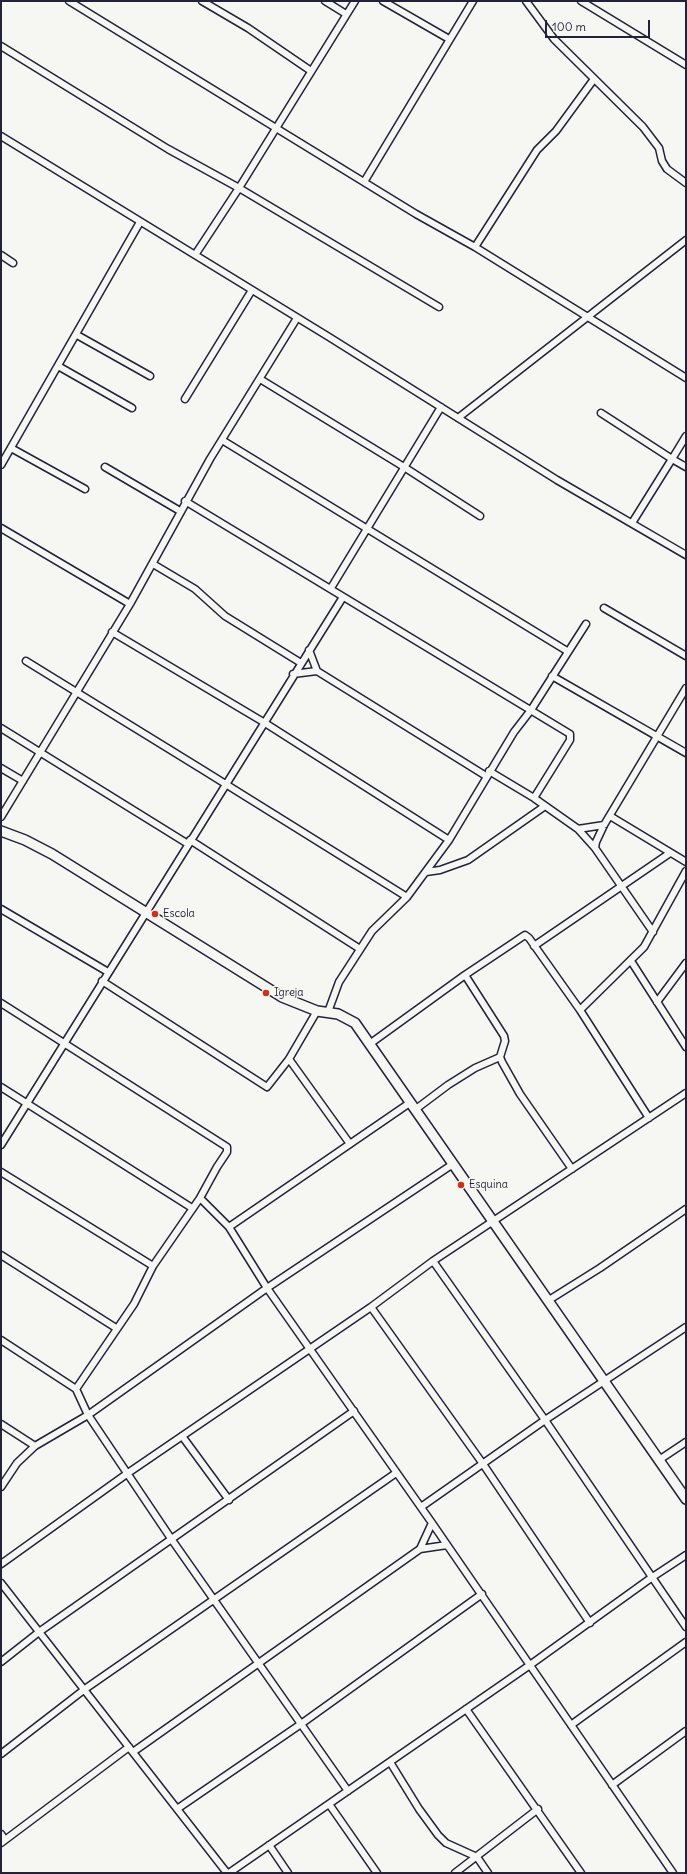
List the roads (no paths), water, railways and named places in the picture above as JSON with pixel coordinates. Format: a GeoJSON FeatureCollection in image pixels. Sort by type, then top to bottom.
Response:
{"type":"FeatureCollection","features":[{"type":"Feature","properties":{"kind":"street"},"geometry":{"type":"LineString","coordinates":[[69,1],[364,182],[475,247],[686,378]]}},
{"type":"Feature","properties":{"kind":"street"},"geometry":{"type":"LineString","coordinates":[[202,1],[248,28],[312,71]]}},
{"type":"Feature","properties":{"kind":"street"},"geometry":{"type":"LineString","coordinates":[[325,1],[346,14]]}},
{"type":"Feature","properties":{"kind":"street"},"geometry":{"type":"LineString","coordinates":[[195,255],[239,188],[355,1]]}},
{"type":"Feature","properties":{"kind":"street"},"geometry":{"type":"LineString","coordinates":[[383,1],[449,39]]}},
{"type":"Feature","properties":{"kind":"street"},"geometry":{"type":"LineString","coordinates":[[364,182],[473,1]]}},
{"type":"Feature","properties":{"kind":"street"},"geometry":{"type":"LineString","coordinates":[[526,1],[554,39],[643,127],[659,148],[662,161],[668,169],[686,184]]}},
{"type":"Feature","properties":{"kind":"street"},"geometry":{"type":"LineString","coordinates":[[581,1],[686,65]]}},
{"type":"Feature","properties":{"kind":"street"},"geometry":{"type":"LineString","coordinates":[[1,46],[168,149],[239,188],[439,307]]}},
{"type":"Feature","properties":{"kind":"street"},"geometry":{"type":"LineString","coordinates":[[475,247],[537,150],[556,131],[594,79]]}},
{"type":"Feature","properties":{"kind":"street"},"geometry":{"type":"LineString","coordinates":[[1,136],[298,318],[557,480],[686,555]]}},
{"type":"Feature","properties":{"kind":"street"},"geometry":{"type":"LineString","coordinates":[[1,465],[77,335],[140,222]]}},
{"type":"Feature","properties":{"kind":"street"},"geometry":{"type":"LineString","coordinates":[[458,418],[686,240]]}},
{"type":"Feature","properties":{"kind":"street"},"geometry":{"type":"LineString","coordinates":[[1,255],[13,263]]}},
{"type":"Feature","properties":{"kind":"street"},"geometry":{"type":"LineString","coordinates":[[185,398],[252,290]]}},
{"type":"Feature","properties":{"kind":"street"},"geometry":{"type":"LineString","coordinates":[[1,817],[130,604],[153,564],[185,501],[298,318]]}},
{"type":"Feature","properties":{"kind":"street"},"geometry":{"type":"LineString","coordinates":[[77,335],[150,376]]}},
{"type":"Feature","properties":{"kind":"street"},"geometry":{"type":"LineString","coordinates":[[58,366],[132,408]]}},
{"type":"Feature","properties":{"kind":"street"},"geometry":{"type":"LineString","coordinates":[[260,379],[404,467],[480,516]]}},
{"type":"Feature","properties":{"kind":"street"},"geometry":{"type":"LineString","coordinates":[[331,588],[441,407]]}},
{"type":"Feature","properties":{"kind":"street"},"geometry":{"type":"LineString","coordinates":[[601,413],[686,467]]}},
{"type":"Feature","properties":{"kind":"street"},"geometry":{"type":"LineString","coordinates":[[632,523],[686,436]]}},
{"type":"Feature","properties":{"kind":"street"},"geometry":{"type":"LineString","coordinates":[[222,440],[567,651]]}},
{"type":"Feature","properties":{"kind":"street"},"geometry":{"type":"LineString","coordinates":[[11,448],[85,490]]}},
{"type":"Feature","properties":{"kind":"street"},"geometry":{"type":"LineString","coordinates":[[105,468],[180,511]]}},
{"type":"Feature","properties":{"kind":"street"},"geometry":{"type":"LineString","coordinates":[[185,501],[570,734],[571,738],[534,798]]}},
{"type":"Feature","properties":{"kind":"street"},"geometry":{"type":"LineString","coordinates":[[1,528],[130,604]]}},
{"type":"Feature","properties":{"kind":"street"},"geometry":{"type":"LineString","coordinates":[[153,564],[195,589],[225,616],[301,662]]}},
{"type":"Feature","properties":{"kind":"street"},"geometry":{"type":"LineString","coordinates":[[1,1145],[28,1104],[102,981],[189,842],[265,724],[301,662],[343,597]]}},
{"type":"Feature","properties":{"kind":"street"},"geometry":{"type":"LineString","coordinates":[[604,608],[686,656]]}},
{"type":"Feature","properties":{"kind":"street"},"geometry":{"type":"LineString","coordinates":[[328,1012],[339,982],[360,949],[372,931],[406,897],[449,840],[514,732],[531,710],[567,651],[586,624]]}},
{"type":"Feature","properties":{"kind":"street"},"geometry":{"type":"LineString","coordinates":[[112,632],[265,724],[449,840]]}},
{"type":"Feature","properties":{"kind":"street"},"geometry":{"type":"LineString","coordinates":[[309,650],[317,671],[488,774],[534,798],[578,829],[595,848],[653,932]]}},
{"type":"Feature","properties":{"kind":"street"},"geometry":{"type":"LineString","coordinates":[[26,661],[75,693],[226,784],[406,897]]}},
{"type":"Feature","properties":{"kind":"street"},"geometry":{"type":"LineString","coordinates":[[294,674],[317,671]]}},
{"type":"Feature","properties":{"kind":"street"},"geometry":{"type":"LineString","coordinates":[[552,676],[686,753]]}},
{"type":"Feature","properties":{"kind":"street"},"geometry":{"type":"LineString","coordinates":[[595,848],[596,842],[604,825],[686,688]]}},
{"type":"Feature","properties":{"kind":"street"},"geometry":{"type":"LineString","coordinates":[[1,728],[189,842],[360,949]]}},
{"type":"Feature","properties":{"kind":"street"},"geometry":{"type":"LineString","coordinates":[[1,768],[23,781]]}},
{"type":"Feature","properties":{"kind":"street"},"geometry":{"type":"LineString","coordinates":[[426,872],[440,870],[468,860],[544,806]]}},
{"type":"Feature","properties":{"kind":"street"},"geometry":{"type":"LineString","coordinates":[[610,816],[686,862]]}},
{"type":"Feature","properties":{"kind":"street"},"geometry":{"type":"LineString","coordinates":[[578,829],[604,825]]}},
{"type":"Feature","properties":{"kind":"street"},"geometry":{"type":"LineString","coordinates":[[1,832],[25,840],[52,854],[292,1003],[317,1011],[338,1014],[355,1023],[371,1043],[453,1164],[550,1300],[686,1499]]}},
{"type":"Feature","properties":{"kind":"street"},"geometry":{"type":"LineString","coordinates":[[534,946],[670,853]]}},
{"type":"Feature","properties":{"kind":"street"},"geometry":{"type":"LineString","coordinates":[[580,1010],[644,947],[686,871]]}},
{"type":"Feature","properties":{"kind":"street"},"geometry":{"type":"LineString","coordinates":[[1,909],[108,972]]}},
{"type":"Feature","properties":{"kind":"street"},"geometry":{"type":"LineString","coordinates":[[371,1043],[464,975],[524,936],[527,936],[580,1010],[649,1118]]}},
{"type":"Feature","properties":{"kind":"street"},"geometry":{"type":"LineString","coordinates":[[631,961],[686,1047]]}},
{"type":"Feature","properties":{"kind":"street"},"geometry":{"type":"LineString","coordinates":[[657,1002],[686,963]]}},
{"type":"Feature","properties":{"kind":"street"},"geometry":{"type":"LineString","coordinates":[[464,975],[504,1036],[505,1041],[500,1057],[502,1062],[520,1094],[572,1169]]}},
{"type":"Feature","properties":{"kind":"street"},"geometry":{"type":"LineString","coordinates":[[102,981],[267,1088],[289,1059],[317,1011]]}},
{"type":"Feature","properties":{"kind":"street"},"geometry":{"type":"LineString","coordinates":[[1,1003],[227,1147],[227,1152],[200,1198],[153,1266],[143,1289],[76,1389]]}},
{"type":"Feature","properties":{"kind":"street"},"geometry":{"type":"LineString","coordinates":[[229,1227],[350,1144],[475,1068],[500,1057]]}},
{"type":"Feature","properties":{"kind":"street"},"geometry":{"type":"LineString","coordinates":[[289,1059],[350,1144]]}},
{"type":"Feature","properties":{"kind":"street"},"geometry":{"type":"LineString","coordinates":[[1,1087],[192,1208]]}},
{"type":"Feature","properties":{"kind":"street"},"geometry":{"type":"LineString","coordinates":[[1,1564],[128,1473],[371,1307],[433,1261],[686,1093]]}},
{"type":"Feature","properties":{"kind":"street"},"geometry":{"type":"LineString","coordinates":[[1,1487],[18,1463],[35,1446],[88,1415],[267,1288],[453,1164]]}},
{"type":"Feature","properties":{"kind":"street"},"geometry":{"type":"LineString","coordinates":[[1,1172],[153,1266]]}},
{"type":"Feature","properties":{"kind":"street"},"geometry":{"type":"LineString","coordinates":[[200,1198],[229,1227],[267,1288],[482,1594],[673,1873]]}},
{"type":"Feature","properties":{"kind":"street"},"geometry":{"type":"LineString","coordinates":[[550,1300],[686,1209]]}},
{"type":"Feature","properties":{"kind":"street"},"geometry":{"type":"LineString","coordinates":[[1,1255],[116,1328]]}},
{"type":"Feature","properties":{"kind":"street"},"geometry":{"type":"LineString","coordinates":[[433,1261],[545,1420],[651,1578],[686,1627]]}},
{"type":"Feature","properties":{"kind":"street"},"geometry":{"type":"LineString","coordinates":[[371,1307],[483,1464],[590,1623]]}},
{"type":"Feature","properties":{"kind":"street"},"geometry":{"type":"LineString","coordinates":[[421,1507],[545,1420],[686,1327]]}},
{"type":"Feature","properties":{"kind":"street"},"geometry":{"type":"LineString","coordinates":[[1,1340],[76,1389],[88,1415],[172,1540],[348,1791]]}},
{"type":"Feature","properties":{"kind":"street"},"geometry":{"type":"LineString","coordinates":[[1,1662],[39,1632],[354,1411]]}},
{"type":"Feature","properties":{"kind":"street"},"geometry":{"type":"LineString","coordinates":[[1,1424],[35,1446]]}},
{"type":"Feature","properties":{"kind":"street"},"geometry":{"type":"LineString","coordinates":[[182,1436],[229,1500]]}},
{"type":"Feature","properties":{"kind":"street"},"geometry":{"type":"LineString","coordinates":[[659,1460],[686,1442]]}},
{"type":"Feature","properties":{"kind":"street"},"geometry":{"type":"LineString","coordinates":[[1,1754],[85,1689],[396,1473]]}},
{"type":"Feature","properties":{"kind":"street"},"geometry":{"type":"LineString","coordinates":[[420,1549],[432,1523]]}},
{"type":"Feature","properties":{"kind":"street"},"geometry":{"type":"LineString","coordinates":[[1,1834],[3,1841],[420,1549],[447,1545]]}},
{"type":"Feature","properties":{"kind":"street"},"geometry":{"type":"LineString","coordinates":[[1,1583],[228,1873],[530,1665],[651,1578],[686,1555]]}},
{"type":"Feature","properties":{"kind":"street"},"geometry":{"type":"LineString","coordinates":[[177,1809],[301,1724],[482,1594]]}},
{"type":"Feature","properties":{"kind":"street"},"geometry":{"type":"LineString","coordinates":[[571,1725],[686,1642]]}},
{"type":"Feature","properties":{"kind":"street"},"geometry":{"type":"LineString","coordinates":[[466,1708],[581,1873]]}},
{"type":"Feature","properties":{"kind":"street"},"geometry":{"type":"LineString","coordinates":[[612,1785],[686,1731]]}},
{"type":"Feature","properties":{"kind":"street"},"geometry":{"type":"LineString","coordinates":[[390,1762],[419,1809],[438,1835],[446,1843],[476,1857],[488,1873]]}},
{"type":"Feature","properties":{"kind":"street"},"geometry":{"type":"LineString","coordinates":[[329,1804],[377,1873]]}},
{"type":"Feature","properties":{"kind":"street"},"geometry":{"type":"LineString","coordinates":[[454,1873],[538,1810]]}},
{"type":"Feature","properties":{"kind":"street"},"geometry":{"type":"LineString","coordinates":[[269,1845],[288,1873]]}},
{"type":"Feature","properties":{"kind":"place","name":"Escola"},"geometry":{"type":"Point","coordinates":[155,914]}},
{"type":"Feature","properties":{"kind":"place","name":"Igreja"},"geometry":{"type":"Point","coordinates":[266,993]}},
{"type":"Feature","properties":{"kind":"place","name":"Esquina"},"geometry":{"type":"Point","coordinates":[461,1185]}}]}
